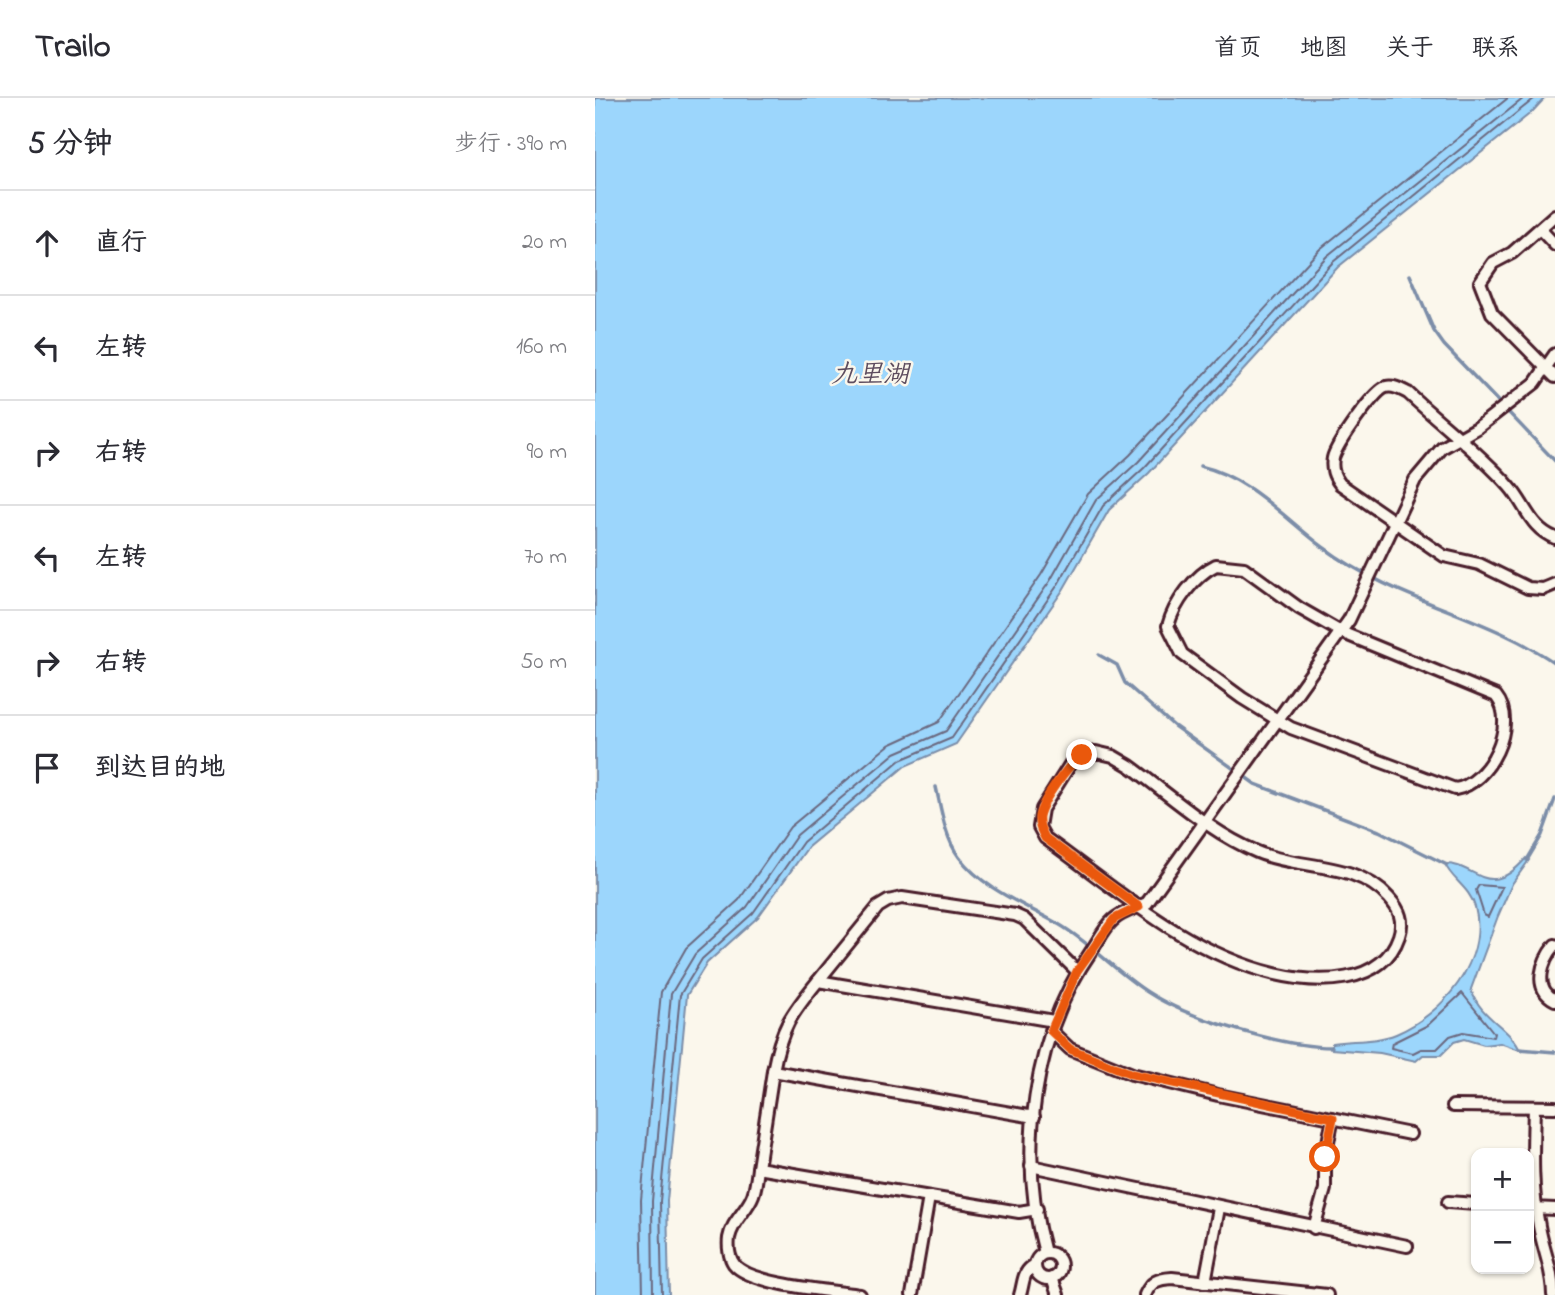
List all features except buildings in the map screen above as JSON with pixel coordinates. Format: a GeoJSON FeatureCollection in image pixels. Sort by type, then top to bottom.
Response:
{"type":"FeatureCollection","features":[{"type":"Feature","properties":{"kind":"street"},"geometry":{"type":"LineString","coordinates":[[1555,215],[1512,253],[1493,263],[1480,282],[1492,313],[1555,377]]}},
{"type":"Feature","properties":{"kind":"street"},"geometry":{"type":"LineString","coordinates":[[1540,229],[1555,245]]}},
{"type":"Feature","properties":{"kind":"street"},"geometry":{"type":"LineString","coordinates":[[1045,1253],[1031,1166],[1035,1094],[1052,1026],[1077,971],[1114,919],[1147,903],[1341,632],[1370,578],[1415,480],[1442,448],[1535,383],[1555,354]]}},
{"type":"Feature","properties":{"kind":"street"},"geometry":{"type":"LineString","coordinates":[[1555,538],[1534,526],[1509,486],[1408,393],[1397,388],[1387,387],[1368,404],[1338,446],[1333,459],[1333,474],[1341,484],[1444,556],[1479,564],[1509,581],[1543,589],[1555,584]]}},
{"type":"Feature","properties":{"kind":"street"},"geometry":{"type":"LineString","coordinates":[[1216,565],[1244,568],[1299,608],[1341,632],[1496,696],[1504,705],[1506,718],[1497,749],[1480,779],[1468,787],[1455,789],[1436,784],[1408,770],[1352,753],[1278,720],[1182,654],[1168,626],[1171,615],[1194,582],[1216,565]]}},
{"type":"Feature","properties":{"kind":"street"},"geometry":{"type":"LineString","coordinates":[[1096,752],[1113,756],[1205,821],[1258,853],[1346,872],[1388,896],[1399,910],[1402,923],[1398,939],[1388,956],[1371,971],[1347,978],[1317,980],[1275,974],[1222,954],[1150,916],[1045,838],[1039,827],[1042,809],[1071,763],[1082,755],[1096,752]]}},
{"type":"Feature","properties":{"kind":"street"},"geometry":{"type":"LineString","coordinates":[[860,1295],[749,1274],[735,1265],[729,1253],[733,1225],[753,1195],[779,1036],[793,1011],[879,907],[902,898],[1015,915],[1024,919],[1077,971]]}},
{"type":"Feature","properties":{"kind":"street"},"geometry":{"type":"LineString","coordinates":[[1555,945],[1548,954],[1541,982],[1544,992],[1555,1000]]}},
{"type":"Feature","properties":{"kind":"street"},"geometry":{"type":"LineString","coordinates":[[818,981],[1052,1026],[1070,1049],[1132,1074],[1410,1134]]}},
{"type":"Feature","properties":{"kind":"street"},"geometry":{"type":"LineString","coordinates":[[773,1071],[1034,1117]]}},
{"type":"Feature","properties":{"kind":"street"},"geometry":{"type":"LineString","coordinates":[[1453,1106],[1555,1107]]}},
{"type":"Feature","properties":{"kind":"street"},"geometry":{"type":"LineString","coordinates":[[1533,1148],[1534,1107]]}},
{"type":"Feature","properties":{"kind":"street"},"geometry":{"type":"LineString","coordinates":[[1314,1228],[1325,1189],[1325,1157],[1333,1118]]}},
{"type":"Feature","properties":{"kind":"street"},"geometry":{"type":"LineString","coordinates":[[1031,1166],[1406,1246]]}},
{"type":"Feature","properties":{"kind":"street"},"geometry":{"type":"LineString","coordinates":[[758,1168],[1019,1212],[1037,1209]]}},
{"type":"Feature","properties":{"kind":"street"},"geometry":{"type":"LineString","coordinates":[[912,1295],[929,1197]]}},
{"type":"Feature","properties":{"kind":"street"},"geometry":{"type":"LineString","coordinates":[[1448,1202],[1471,1204]]}},
{"type":"Feature","properties":{"kind":"street"},"geometry":{"type":"LineString","coordinates":[[1205,1282],[1219,1208]]}},
{"type":"Feature","properties":{"kind":"street"},"geometry":{"type":"LineString","coordinates":[[1534,1208],[1555,1209]]}},
{"type":"Feature","properties":{"kind":"street"},"geometry":{"type":"LineString","coordinates":[[1533,1211],[1553,1275],[1553,1295]]}},
{"type":"Feature","properties":{"kind":"street"},"geometry":{"type":"LineString","coordinates":[[1020,1295],[1028,1268],[1035,1265],[1038,1258],[1045,1253],[1053,1255],[1059,1261],[1060,1269],[1052,1278]]}},
{"type":"Feature","properties":{"kind":"street"},"geometry":{"type":"LineString","coordinates":[[1035,1265],[1040,1276],[1052,1278]]}},
{"type":"Feature","properties":{"kind":"street"},"geometry":{"type":"LineString","coordinates":[[1052,1278],[1058,1295]]}},
{"type":"Feature","properties":{"kind":"street"},"geometry":{"type":"LineString","coordinates":[[1145,1295],[1151,1284],[1159,1279],[1327,1295]]}},
{"type":"Feature","properties":{"kind":"water","name":"九里湖"},"geometry":{"type":"Polygon","coordinates":[[[595,98],[1545,98],[1532,112],[1338,267],[1149,473],[1109,510],[1063,590],[956,744],[905,766],[808,847],[758,917],[707,963],[687,995],[667,1201],[669,1295],[595,1295],[595,98]]]}},
{"type":"Feature","properties":{"kind":"water"},"geometry":{"type":"Polygon","coordinates":[[[1526,858],[1529,860],[1512,884],[1471,989],[1487,1015],[1509,1035],[1520,1050],[1500,1043],[1484,1045],[1464,1039],[1454,1042],[1441,1055],[1423,1055],[1416,1061],[1380,1053],[1332,1049],[1332,1043],[1396,1034],[1430,1014],[1458,983],[1475,947],[1478,927],[1473,900],[1445,864],[1456,865],[1492,879],[1513,871],[1526,858]]]}},
{"type":"Feature","properties":{"kind":"waterway"},"geometry":{"type":"LineString","coordinates":[[1410,275],[1434,331],[1444,345],[1555,461]]}},
{"type":"Feature","properties":{"kind":"waterway"},"geometry":{"type":"LineString","coordinates":[[1200,466],[1218,471],[1250,489],[1351,566],[1409,595],[1498,632],[1555,663]]}},
{"type":"Feature","properties":{"kind":"waterway"},"geometry":{"type":"LineString","coordinates":[[1099,655],[1117,665],[1125,683],[1174,726],[1255,784],[1379,831],[1447,865]]}},
{"type":"Feature","properties":{"kind":"waterway"},"geometry":{"type":"LineString","coordinates":[[936,787],[950,841],[969,869],[993,888],[1072,933],[1149,993],[1166,1003],[1237,1030],[1289,1042],[1332,1047]]}},
{"type":"Feature","properties":{"kind":"waterway"},"geometry":{"type":"LineString","coordinates":[[1527,860],[1542,835],[1555,799]]}},
{"type":"Feature","properties":{"kind":"waterway"},"geometry":{"type":"LineString","coordinates":[[1519,1049],[1555,1052]]}},
{"type":"Feature","properties":{"kind":"route"},"geometry":{"type":"LineString","coordinates":[[1082,755],[1071,763],[1042,809],[1039,827],[1045,838],[1139,907],[1114,919],[1077,971],[1051,1031],[1070,1049],[1132,1074],[1218,1095],[1333,1118],[1325,1157]]}}]}
